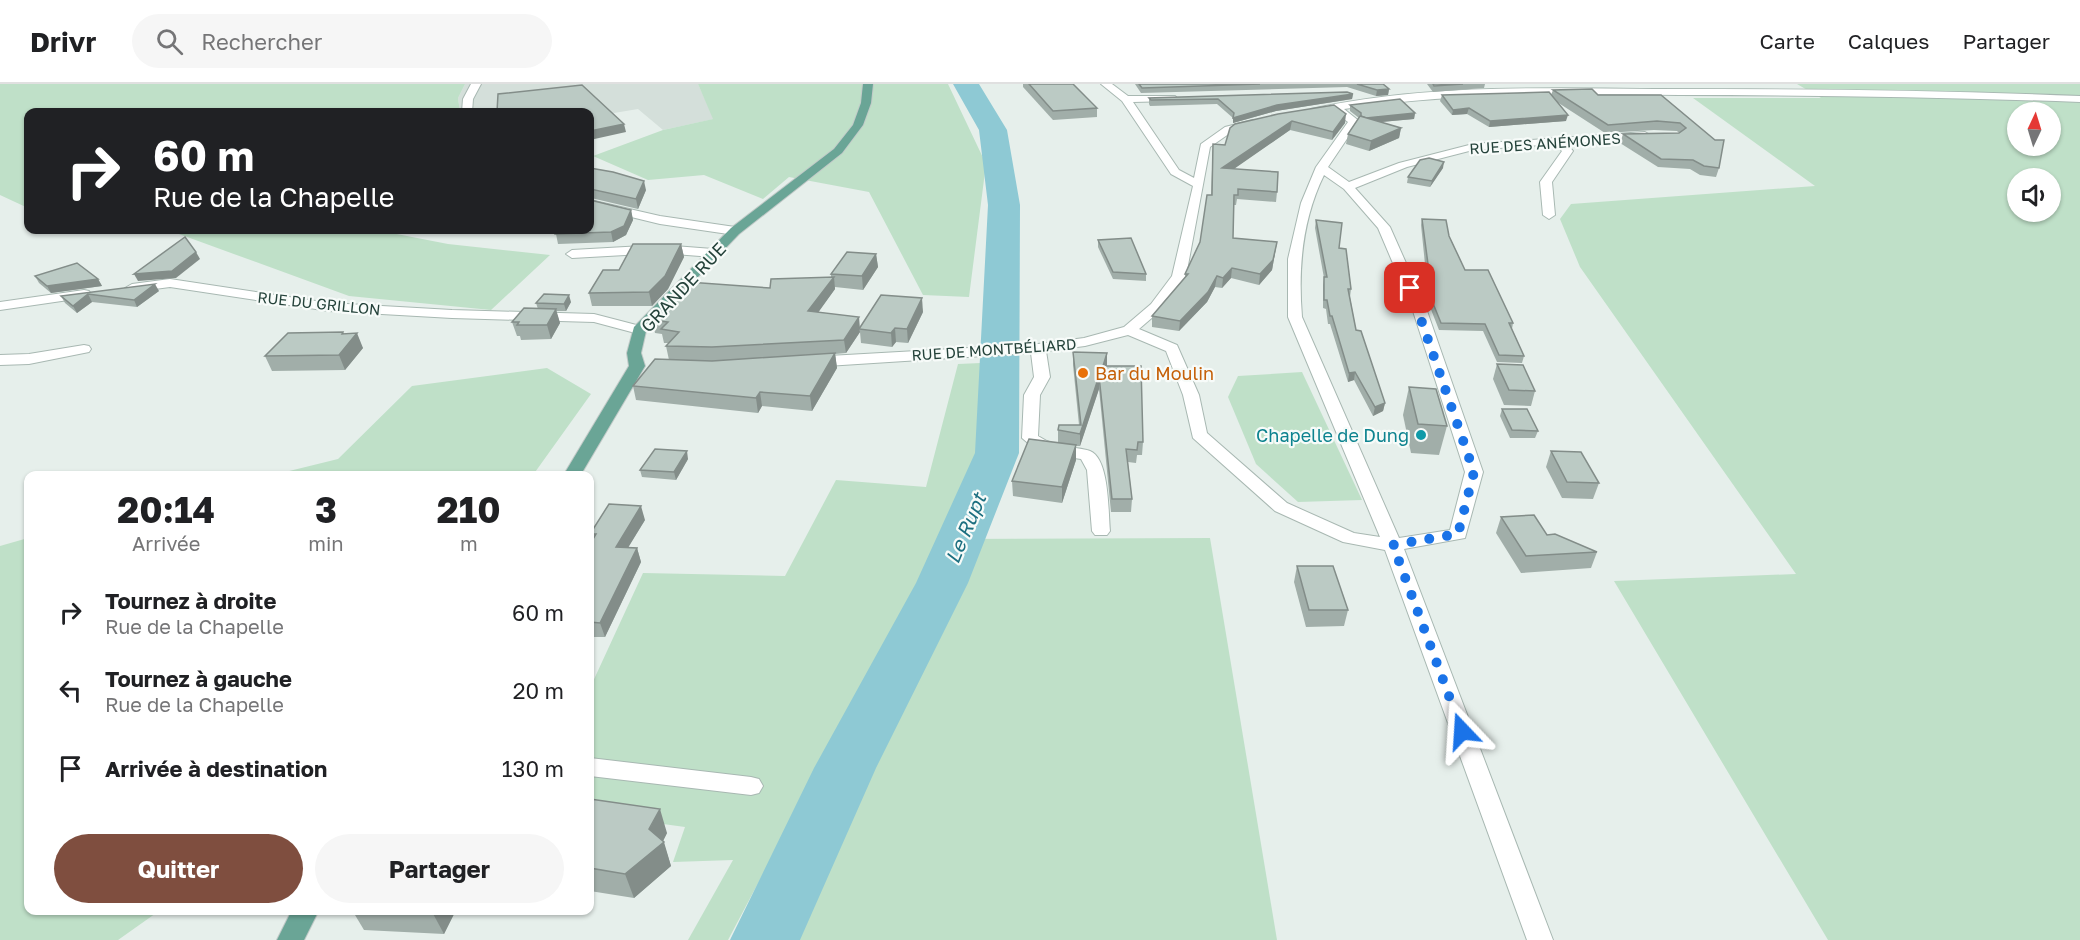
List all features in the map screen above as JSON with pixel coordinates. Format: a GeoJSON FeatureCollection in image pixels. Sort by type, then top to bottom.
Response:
{"type":"FeatureCollection","features":[{"type":"Feature","properties":{"kind":"main road","name":"GRANDE RUE"},"geometry":{"type":"LineString","coordinates":[[574,471],[643,366],[634,352],[639,330],[735,231],[838,151],[858,125],[866,103],[868,84]]}},
{"type":"Feature","properties":{"kind":"main road"},"geometry":{"type":"LineString","coordinates":[[290,940],[303,915]]}},
{"type":"Feature","properties":{"kind":"street"},"geometry":{"type":"LineString","coordinates":[[467,108],[468,99],[476,84]]}},
{"type":"Feature","properties":{"kind":"street"},"geometry":{"type":"LineString","coordinates":[[1106,84],[1126,99],[1174,172],[1199,185]]}},
{"type":"Feature","properties":{"kind":"street"},"geometry":{"type":"LineString","coordinates":[[1300,113],[1376,101],[1395,95],[1515,91],[1931,93],[2080,99]]}},
{"type":"Feature","properties":{"kind":"street"},"geometry":{"type":"LineString","coordinates":[[1356,95],[1376,101]]}},
{"type":"Feature","properties":{"kind":"street"},"geometry":{"type":"LineString","coordinates":[[1126,99],[1186,97]]}},
{"type":"Feature","properties":{"kind":"street"},"geometry":{"type":"LineString","coordinates":[[1335,108],[1354,121],[1322,168],[1299,225],[1292,284],[1295,317],[1393,545],[1540,940]]}},
{"type":"Feature","properties":{"kind":"street","name":"RUE DE MONTBÉLIARD"},"geometry":{"type":"LineString","coordinates":[[796,362],[1038,348],[1085,342],[1129,330],[1156,307],[1179,276],[1205,146],[1229,129],[1267,120]]}},
{"type":"Feature","properties":{"kind":"street","name":"RUE DES ANÉMONES"},"geometry":{"type":"LineString","coordinates":[[1348,188],[1403,165],[1473,147],[1654,135]]}},
{"type":"Feature","properties":{"kind":"street"},"geometry":{"type":"LineString","coordinates":[[1549,215],[1546,182],[1568,151],[1559,142]]}},
{"type":"Feature","properties":{"kind":"street"},"geometry":{"type":"LineString","coordinates":[[1129,330],[1172,348],[1191,394],[1199,435],[1281,507],[1350,538],[1393,545],[1458,534],[1474,472],[1419,308],[1384,227],[1348,188],[1322,168]]}},
{"type":"Feature","properties":{"kind":"street"},"geometry":{"type":"LineString","coordinates":[[594,205],[660,220],[735,231]]}},
{"type":"Feature","properties":{"kind":"street"},"geometry":{"type":"LineString","coordinates":[[572,254],[661,249],[713,253]]}},
{"type":"Feature","properties":{"kind":"street","name":"RUE DU GRILLON"},"geometry":{"type":"LineString","coordinates":[[0,306],[170,283],[329,307],[452,314],[594,318],[639,330]]}},
{"type":"Feature","properties":{"kind":"street"},"geometry":{"type":"LineString","coordinates":[[1038,348],[1042,377],[1032,395],[1030,438],[1046,449],[1087,455],[1096,470],[1101,531]]}},
{"type":"Feature","properties":{"kind":"street"},"geometry":{"type":"LineString","coordinates":[[0,360],[29,359],[84,349]]}},
{"type":"Feature","properties":{"kind":"street"},"geometry":{"type":"LineString","coordinates":[[594,767],[751,786]]}},
{"type":"Feature","properties":{"kind":"shaded area"},"geometry":{"type":"Polygon","coordinates":[[[465,84],[698,84],[714,119],[663,130],[638,109],[594,116],[594,108],[459,108],[458,98],[465,84]]]}},
{"type":"Feature","properties":{"kind":"green space"},"geometry":{"type":"Polygon","coordinates":[[[0,84],[465,84],[458,98],[459,108],[24,108],[24,206],[0,195],[0,84]]]}},
{"type":"Feature","properties":{"kind":"green space"},"geometry":{"type":"Polygon","coordinates":[[[698,84],[948,84],[986,164],[969,297],[923,295],[869,192],[789,177],[763,199],[704,175],[648,180],[594,156],[663,130],[713,119],[698,84]]]}},
{"type":"Feature","properties":{"kind":"green space"},"geometry":{"type":"Polygon","coordinates":[[[1797,84],[2080,84],[2080,940],[1828,940],[1614,581],[1796,574],[1580,267],[1560,219],[1571,204],[1815,186],[1693,98],[1821,98],[1797,84]]]}},
{"type":"Feature","properties":{"kind":"green space"},"geometry":{"type":"Polygon","coordinates":[[[179,234],[397,234],[448,244],[550,255],[491,310],[349,296],[179,234]]]}},
{"type":"Feature","properties":{"kind":"green space"},"geometry":{"type":"Polygon","coordinates":[[[981,363],[985,430],[977,459],[961,499],[728,940],[688,940],[733,860],[673,862],[685,827],[594,815],[594,679],[643,573],[785,576],[836,480],[926,487],[958,364],[981,363]]]}},
{"type":"Feature","properties":{"kind":"green space"},"geometry":{"type":"Polygon","coordinates":[[[547,368],[591,394],[536,471],[289,471],[338,459],[412,386],[547,368]]]}},
{"type":"Feature","properties":{"kind":"green space"},"geometry":{"type":"Polygon","coordinates":[[[1302,372],[1362,500],[1298,502],[1256,464],[1228,397],[1238,376],[1302,372]]]}},
{"type":"Feature","properties":{"kind":"green space"},"geometry":{"type":"Polygon","coordinates":[[[1210,538],[1277,940],[757,940],[948,539],[1210,538]]]}},
{"type":"Feature","properties":{"kind":"green space"},"geometry":{"type":"Polygon","coordinates":[[[24,539],[24,915],[153,915],[118,940],[0,940],[0,546],[24,539]]]}},
{"type":"Feature","properties":{"kind":"building"},"geometry":{"type":"Polygon","coordinates":[[[1029,84],[1073,84],[1097,108],[1053,111],[1029,84]]]}},
{"type":"Feature","properties":{"kind":"building"},"geometry":{"type":"Polygon","coordinates":[[[1139,84],[1260,84],[1142,88],[1139,84]]]}},
{"type":"Feature","properties":{"kind":"building"},"geometry":{"type":"Polygon","coordinates":[[[1357,84],[1383,84],[1389,89],[1377,90],[1357,84]]]}},
{"type":"Feature","properties":{"kind":"building"},"geometry":{"type":"Polygon","coordinates":[[[1433,84],[1463,84],[1434,86],[1433,84]]]}},
{"type":"Feature","properties":{"kind":"building"},"geometry":{"type":"Polygon","coordinates":[[[582,85],[624,124],[594,130],[594,108],[497,108],[498,94],[582,85]]]}},
{"type":"Feature","properties":{"kind":"building"},"geometry":{"type":"Polygon","coordinates":[[[1592,89],[1598,95],[1661,95],[1715,140],[1724,140],[1719,168],[1704,166],[1693,160],[1661,159],[1623,134],[1679,133],[1686,128],[1680,123],[1657,121],[1608,125],[1553,90],[1592,89]]]}},
{"type":"Feature","properties":{"kind":"building"},"geometry":{"type":"Polygon","coordinates":[[[1347,92],[1353,94],[1277,105],[1233,118],[1234,113],[1218,99],[1151,100],[1149,98],[1347,92]]]}},
{"type":"Feature","properties":{"kind":"building"},"geometry":{"type":"Polygon","coordinates":[[[1549,92],[1568,115],[1490,121],[1469,108],[1453,110],[1442,95],[1549,92]]]}},
{"type":"Feature","properties":{"kind":"building"},"geometry":{"type":"Polygon","coordinates":[[[1400,99],[1415,113],[1366,118],[1350,105],[1400,99]]]}},
{"type":"Feature","properties":{"kind":"building"},"geometry":{"type":"Polygon","coordinates":[[[1334,105],[1346,114],[1333,132],[1292,121],[1222,168],[1278,172],[1277,192],[1238,189],[1238,195],[1234,195],[1233,238],[1277,242],[1273,260],[1260,274],[1232,268],[1223,278],[1217,276],[1208,292],[1180,321],[1152,316],[1188,274],[1185,274],[1200,242],[1207,195],[1212,195],[1213,144],[1225,145],[1230,128],[1235,124],[1334,105]]]}},
{"type":"Feature","properties":{"kind":"building"},"geometry":{"type":"Polygon","coordinates":[[[1360,116],[1401,128],[1371,141],[1348,134],[1360,116]]]}},
{"type":"Feature","properties":{"kind":"building"},"geometry":{"type":"Polygon","coordinates":[[[1429,158],[1444,162],[1432,181],[1408,177],[1420,160],[1429,158]]]}},
{"type":"Feature","properties":{"kind":"building"},"geometry":{"type":"Polygon","coordinates":[[[594,169],[644,181],[636,199],[594,190],[594,169]]]}},
{"type":"Feature","properties":{"kind":"building"},"geometry":{"type":"Polygon","coordinates":[[[594,201],[631,210],[624,226],[611,232],[594,233],[594,201]]]}},
{"type":"Feature","properties":{"kind":"building"},"geometry":{"type":"Polygon","coordinates":[[[1422,219],[1446,220],[1449,236],[1465,270],[1488,270],[1513,323],[1509,323],[1524,356],[1499,355],[1485,324],[1441,323],[1417,264],[1428,264],[1422,219]]]}},
{"type":"Feature","properties":{"kind":"building"},"geometry":{"type":"Polygon","coordinates":[[[1316,220],[1342,223],[1339,248],[1346,249],[1351,289],[1348,289],[1356,330],[1361,331],[1385,403],[1375,407],[1355,372],[1349,373],[1327,300],[1324,300],[1324,277],[1327,277],[1316,220]]]}},
{"type":"Feature","properties":{"kind":"building"},"geometry":{"type":"Polygon","coordinates":[[[185,237],[196,252],[172,271],[134,274],[185,237]]]}},
{"type":"Feature","properties":{"kind":"building"},"geometry":{"type":"Polygon","coordinates":[[[1131,238],[1146,274],[1113,272],[1098,240],[1131,238]]]}},
{"type":"Feature","properties":{"kind":"building"},"geometry":{"type":"Polygon","coordinates":[[[633,244],[681,244],[665,276],[649,292],[589,293],[603,270],[619,270],[633,244]]]}},
{"type":"Feature","properties":{"kind":"building"},"geometry":{"type":"Polygon","coordinates":[[[847,252],[876,254],[862,276],[831,274],[847,252]]]}},
{"type":"Feature","properties":{"kind":"building"},"geometry":{"type":"Polygon","coordinates":[[[77,263],[98,279],[47,286],[35,276],[77,263]]]}},
{"type":"Feature","properties":{"kind":"building"},"geometry":{"type":"Polygon","coordinates":[[[834,277],[808,311],[859,317],[844,340],[712,347],[666,346],[679,332],[661,329],[668,322],[652,320],[688,282],[770,288],[771,279],[834,277]]]}},
{"type":"Feature","properties":{"kind":"building"},"geometry":{"type":"Polygon","coordinates":[[[155,284],[134,300],[88,294],[73,306],[61,296],[155,284]]]}},
{"type":"Feature","properties":{"kind":"building"},"geometry":{"type":"Polygon","coordinates":[[[544,294],[569,295],[564,304],[536,303],[544,294]]]}},
{"type":"Feature","properties":{"kind":"building"},"geometry":{"type":"Polygon","coordinates":[[[881,295],[922,298],[907,329],[895,328],[891,333],[859,329],[881,295]]]}},
{"type":"Feature","properties":{"kind":"building"},"geometry":{"type":"Polygon","coordinates":[[[524,308],[556,309],[547,325],[517,325],[519,322],[512,322],[524,308]]]}},
{"type":"Feature","properties":{"kind":"building"},"geometry":{"type":"Polygon","coordinates":[[[343,332],[342,334],[357,333],[339,355],[265,356],[288,333],[343,332]]]}},
{"type":"Feature","properties":{"kind":"building"},"geometry":{"type":"Polygon","coordinates":[[[1073,352],[1107,353],[1103,366],[1141,366],[1143,442],[1138,442],[1137,450],[1126,449],[1132,499],[1112,499],[1099,376],[1080,434],[1058,430],[1059,425],[1081,425],[1073,352]]]}},
{"type":"Feature","properties":{"kind":"building"},"geometry":{"type":"Polygon","coordinates":[[[835,353],[810,396],[760,392],[756,398],[633,386],[655,359],[712,361],[835,353]]]}},
{"type":"Feature","properties":{"kind":"building"},"geometry":{"type":"Polygon","coordinates":[[[1497,364],[1523,365],[1535,391],[1509,390],[1497,364]]]}},
{"type":"Feature","properties":{"kind":"building"},"geometry":{"type":"Polygon","coordinates":[[[1409,387],[1436,389],[1447,426],[1418,424],[1409,387]]]}},
{"type":"Feature","properties":{"kind":"building"},"geometry":{"type":"Polygon","coordinates":[[[1502,409],[1527,409],[1538,431],[1512,430],[1502,409]]]}},
{"type":"Feature","properties":{"kind":"building"},"geometry":{"type":"Polygon","coordinates":[[[1029,439],[1076,445],[1062,487],[1012,481],[1029,439]]]}},
{"type":"Feature","properties":{"kind":"building"},"geometry":{"type":"Polygon","coordinates":[[[655,449],[687,451],[674,472],[640,470],[655,449]]]}},
{"type":"Feature","properties":{"kind":"building"},"geometry":{"type":"Polygon","coordinates":[[[1551,451],[1581,452],[1599,483],[1567,482],[1551,451]]]}},
{"type":"Feature","properties":{"kind":"building"},"geometry":{"type":"Polygon","coordinates":[[[609,504],[641,506],[616,547],[637,548],[600,623],[594,622],[594,537],[596,534],[594,534],[594,528],[609,504]]]}},
{"type":"Feature","properties":{"kind":"building"},"geometry":{"type":"Polygon","coordinates":[[[1534,515],[1547,535],[1555,534],[1597,552],[1526,556],[1501,517],[1534,515]]]}},
{"type":"Feature","properties":{"kind":"building"},"geometry":{"type":"Polygon","coordinates":[[[1297,566],[1333,566],[1348,610],[1309,610],[1297,566]]]}},
{"type":"Feature","properties":{"kind":"building"},"geometry":{"type":"Polygon","coordinates":[[[594,800],[660,809],[649,829],[664,842],[625,874],[594,869],[594,800]]]}},
{"type":"Feature","properties":{"kind":"waterway","name":"Le Rupt"},"geometry":{"type":"LineString","coordinates":[[765,940],[845,768],[942,583],[997,453],[1004,205],[993,130],[966,84]]}},
{"type":"Feature","properties":{"kind":"place","name":"Bar du Moulin"},"geometry":{"type":"Point","coordinates":[1083,373]}},
{"type":"Feature","properties":{"kind":"place","name":"Chapelle de Dung"},"geometry":{"type":"Point","coordinates":[1421,435]}},
{"type":"Feature","properties":{"kind":"route"},"geometry":{"type":"LineString","coordinates":[[1410,288],[1419,308],[1474,472],[1458,534],[1393,545],[1462,731]]}}]}
